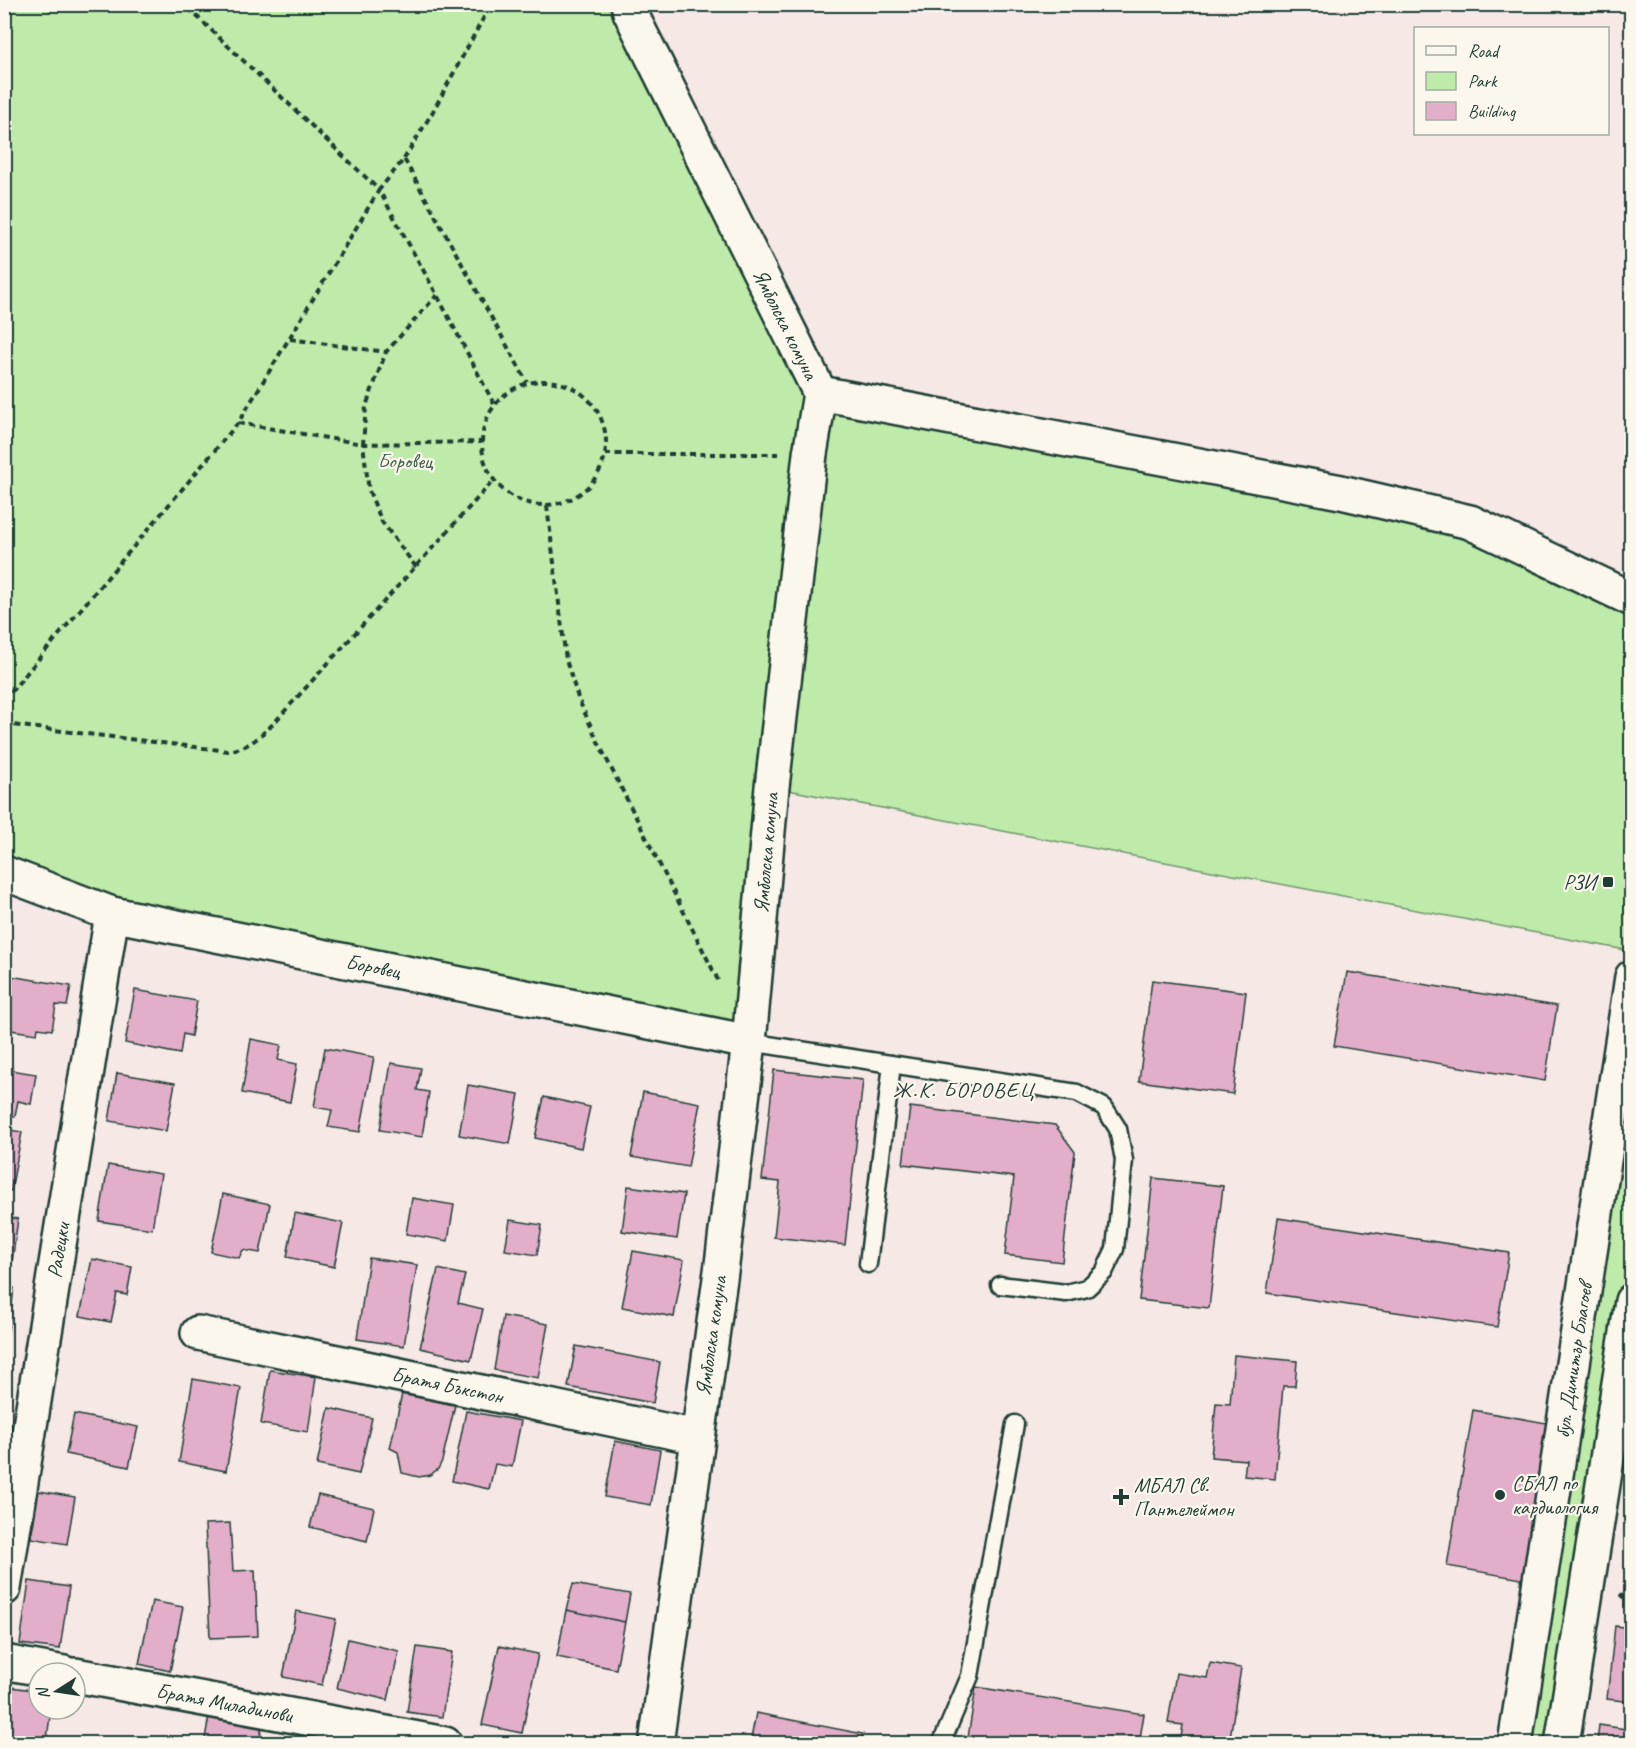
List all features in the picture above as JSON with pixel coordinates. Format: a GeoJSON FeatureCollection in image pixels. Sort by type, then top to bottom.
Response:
{"type":"FeatureCollection","features":[{"type":"Feature","properties":{"kind":"street","name":"Ямболска комуна"},"geometry":{"type":"LineString","coordinates":[[628,4],[635,23],[820,393],[810,454],[772,787],[749,1042],[722,1264],[656,1743]]}},
{"type":"Feature","properties":{"kind":"street"},"geometry":{"type":"LineString","coordinates":[[820,393],[1341,492],[1470,522],[1632,599]]}},
{"type":"Feature","properties":{"kind":"street","name":"Боровец"},"geometry":{"type":"LineString","coordinates":[[4,873],[112,914],[749,1042]]}},
{"type":"Feature","properties":{"kind":"street","name":"Радецки"},"geometry":{"type":"LineString","coordinates":[[4,1588],[112,914]]}},
{"type":"Feature","properties":{"kind":"street","name":"бул. Димитър Благоев"},"geometry":{"type":"LineString","coordinates":[[1515,1743],[1632,977]]}},
{"type":"Feature","properties":{"kind":"street"},"geometry":{"type":"LineString","coordinates":[[1562,1743],[1632,1301]]}},
{"type":"Feature","properties":{"kind":"street","name":"Братя Бъкстон"},"geometry":{"type":"LineString","coordinates":[[198,1333],[697,1437]]}},
{"type":"Feature","properties":{"kind":"street"},"geometry":{"type":"LineString","coordinates":[[4,1662],[27,1666]]}},
{"type":"Feature","properties":{"kind":"street","name":"Братя Миладинови"},"geometry":{"type":"LineString","coordinates":[[87,1677],[445,1743]]}},
{"type":"Feature","properties":{"kind":"lane"},"geometry":{"type":"LineString","coordinates":[[749,1042],[1077,1093],[1104,1107],[1118,1129],[1124,1160],[1115,1249],[1104,1272],[1087,1288],[1066,1293],[1000,1286]]}},
{"type":"Feature","properties":{"kind":"lane"},"geometry":{"type":"LineString","coordinates":[[868,1264],[892,1064]]}},
{"type":"Feature","properties":{"kind":"lane"},"geometry":{"type":"LineString","coordinates":[[941,1743],[970,1676],[1015,1424]]}},
{"type":"Feature","properties":{"kind":"path"},"geometry":{"type":"LineString","coordinates":[[184,4],[379,189],[494,404]]}},
{"type":"Feature","properties":{"kind":"path"},"geometry":{"type":"LineString","coordinates":[[4,700],[238,423],[379,189],[404,159],[432,113],[491,4]]}},
{"type":"Feature","properties":{"kind":"path"},"geometry":{"type":"LineString","coordinates":[[404,159],[527,382]]}},
{"type":"Feature","properties":{"kind":"path"},"geometry":{"type":"LineString","coordinates":[[416,567],[382,522],[369,491],[363,444],[366,406],[386,352],[437,295]]}},
{"type":"Feature","properties":{"kind":"path"},"geometry":{"type":"LineString","coordinates":[[290,339],[386,352]]}},
{"type":"Feature","properties":{"kind":"path"},"geometry":{"type":"LineString","coordinates":[[548,380],[569,385],[586,396],[599,413],[606,433],[605,454],[598,474],[586,490],[568,501],[547,506],[526,503],[508,495],[494,480],[484,462],[481,442],[484,422],[494,404],[509,390],[527,382],[548,380]]}},
{"type":"Feature","properties":{"kind":"path"},"geometry":{"type":"LineString","coordinates":[[238,423],[363,444],[481,442]]}},
{"type":"Feature","properties":{"kind":"path"},"geometry":{"type":"LineString","coordinates":[[605,454],[810,454]]}},
{"type":"Feature","properties":{"kind":"path"},"geometry":{"type":"LineString","coordinates":[[4,724],[228,751],[241,749],[253,743],[273,724],[494,480]]}},
{"type":"Feature","properties":{"kind":"path"},"geometry":{"type":"LineString","coordinates":[[547,506],[567,660],[578,698],[723,988]]}},
{"type":"Feature","properties":{"kind":"green space","name":"Боровец"},"geometry":{"type":"Polygon","coordinates":[[[4,5],[628,5],[820,393],[1470,522],[1631,599],[1631,951],[772,787],[749,1042],[5,873],[4,5]]]}},
{"type":"Feature","properties":{"kind":"green space"},"geometry":{"type":"Polygon","coordinates":[[[1631,977],[1631,1301],[1562,1743],[1515,1744],[1631,977]]]}},
{"type":"Feature","properties":{"kind":"building"},"geometry":{"type":"Polygon","coordinates":[[[1347,972],[1557,1006],[1545,1081],[1334,1046],[1347,972]]]}},
{"type":"Feature","properties":{"kind":"building"},"geometry":{"type":"Polygon","coordinates":[[[4,975],[71,986],[67,1006],[56,1005],[52,1030],[38,1028],[37,1034],[4,1029],[4,975]]]}},
{"type":"Feature","properties":{"kind":"building"},"geometry":{"type":"Polygon","coordinates":[[[1152,980],[1246,992],[1233,1094],[1139,1081],[1152,980]]]}},
{"type":"Feature","properties":{"kind":"building"},"geometry":{"type":"Polygon","coordinates":[[[135,990],[197,1001],[191,1036],[183,1034],[180,1054],[125,1043],[135,990]]]}},
{"type":"Feature","properties":{"kind":"building"},"geometry":{"type":"Polygon","coordinates":[[[251,1039],[281,1045],[278,1060],[297,1064],[290,1102],[242,1093],[251,1039]]]}},
{"type":"Feature","properties":{"kind":"building"},"geometry":{"type":"Polygon","coordinates":[[[325,1048],[374,1057],[360,1132],[328,1127],[332,1110],[314,1107],[325,1048]]]}},
{"type":"Feature","properties":{"kind":"building"},"geometry":{"type":"Polygon","coordinates":[[[391,1063],[421,1068],[417,1090],[429,1092],[422,1137],[380,1130],[391,1063]]]}},
{"type":"Feature","properties":{"kind":"building"},"geometry":{"type":"Polygon","coordinates":[[[4,1069],[36,1074],[31,1104],[18,1101],[15,1116],[4,1115],[4,1069]]]}},
{"type":"Feature","properties":{"kind":"building"},"geometry":{"type":"Polygon","coordinates":[[[774,1070],[863,1080],[845,1245],[774,1237],[780,1182],[762,1180],[774,1070]]]}},
{"type":"Feature","properties":{"kind":"building"},"geometry":{"type":"Polygon","coordinates":[[[117,1073],[175,1083],[166,1131],[109,1121],[117,1073]]]}},
{"type":"Feature","properties":{"kind":"building"},"geometry":{"type":"Polygon","coordinates":[[[468,1085],[519,1094],[510,1144],[459,1135],[468,1085]]]}},
{"type":"Feature","properties":{"kind":"building"},"geometry":{"type":"Polygon","coordinates":[[[643,1092],[700,1103],[688,1167],[631,1157],[643,1092]]]}},
{"type":"Feature","properties":{"kind":"building"},"geometry":{"type":"Polygon","coordinates":[[[544,1097],[590,1107],[581,1148],[535,1138],[544,1097]]]}},
{"type":"Feature","properties":{"kind":"building"},"geometry":{"type":"Polygon","coordinates":[[[910,1107],[1055,1125],[1075,1152],[1062,1262],[1005,1255],[1014,1177],[903,1164],[910,1107]]]}},
{"type":"Feature","properties":{"kind":"building"},"geometry":{"type":"Polygon","coordinates":[[[4,1129],[22,1132],[11,1191],[4,1189],[4,1129]]]}},
{"type":"Feature","properties":{"kind":"building"},"geometry":{"type":"Polygon","coordinates":[[[108,1165],[161,1174],[152,1229],[99,1221],[108,1165]]]}},
{"type":"Feature","properties":{"kind":"building"},"geometry":{"type":"Polygon","coordinates":[[[1153,1178],[1223,1186],[1209,1308],[1139,1300],[1153,1178]]]}},
{"type":"Feature","properties":{"kind":"building"},"geometry":{"type":"Polygon","coordinates":[[[628,1186],[684,1194],[677,1239],[622,1231],[628,1186]]]}},
{"type":"Feature","properties":{"kind":"building"},"geometry":{"type":"Polygon","coordinates":[[[223,1194],[270,1204],[260,1253],[243,1250],[239,1258],[211,1252],[223,1194]]]}},
{"type":"Feature","properties":{"kind":"building"},"geometry":{"type":"Polygon","coordinates":[[[412,1198],[454,1205],[448,1241],[406,1234],[412,1198]]]}},
{"type":"Feature","properties":{"kind":"building"},"geometry":{"type":"Polygon","coordinates":[[[295,1213],[343,1223],[334,1267],[287,1257],[295,1213]]]}},
{"type":"Feature","properties":{"kind":"building"},"geometry":{"type":"Polygon","coordinates":[[[4,1217],[18,1219],[12,1262],[4,1261],[4,1217]]]}},
{"type":"Feature","properties":{"kind":"building"},"geometry":{"type":"Polygon","coordinates":[[[1278,1218],[1509,1253],[1497,1327],[1267,1293],[1278,1218]]]}},
{"type":"Feature","properties":{"kind":"building"},"geometry":{"type":"Polygon","coordinates":[[[510,1220],[542,1225],[537,1255],[505,1250],[510,1220]]]}},
{"type":"Feature","properties":{"kind":"building"},"geometry":{"type":"Polygon","coordinates":[[[633,1251],[684,1260],[674,1317],[622,1307],[633,1251]]]}},
{"type":"Feature","properties":{"kind":"building"},"geometry":{"type":"Polygon","coordinates":[[[369,1258],[417,1265],[404,1346],[357,1339],[369,1258]]]}},
{"type":"Feature","properties":{"kind":"building"},"geometry":{"type":"Polygon","coordinates":[[[92,1259],[132,1267],[127,1295],[117,1293],[111,1322],[80,1316],[92,1259]]]}},
{"type":"Feature","properties":{"kind":"building"},"geometry":{"type":"Polygon","coordinates":[[[438,1269],[465,1275],[458,1303],[483,1309],[471,1360],[420,1348],[438,1269]]]}},
{"type":"Feature","properties":{"kind":"building"},"geometry":{"type":"Polygon","coordinates":[[[4,1287],[14,1288],[10,1317],[4,1316],[4,1287]]]}},
{"type":"Feature","properties":{"kind":"building"},"geometry":{"type":"Polygon","coordinates":[[[4,1316],[10,1317],[7,1336],[4,1336],[4,1316]]]}},
{"type":"Feature","properties":{"kind":"building"},"geometry":{"type":"Polygon","coordinates":[[[503,1316],[548,1324],[538,1378],[494,1370],[503,1316]]]}},
{"type":"Feature","properties":{"kind":"building"},"geometry":{"type":"Polygon","coordinates":[[[576,1346],[660,1362],[653,1403],[568,1387],[576,1346]]]}},
{"type":"Feature","properties":{"kind":"building"},"geometry":{"type":"Polygon","coordinates":[[[1234,1355],[1297,1361],[1295,1386],[1283,1386],[1275,1479],[1244,1476],[1246,1460],[1211,1457],[1216,1403],[1230,1404],[1234,1355]]]}},
{"type":"Feature","properties":{"kind":"building"},"geometry":{"type":"Polygon","coordinates":[[[270,1370],[316,1377],[308,1432],[261,1424],[270,1370]]]}},
{"type":"Feature","properties":{"kind":"building"},"geometry":{"type":"Polygon","coordinates":[[[193,1379],[241,1388],[226,1471],[179,1462],[193,1379]]]}},
{"type":"Feature","properties":{"kind":"building"},"geometry":{"type":"Polygon","coordinates":[[[402,1394],[455,1405],[442,1461],[438,1469],[430,1475],[419,1477],[402,1473],[398,1452],[390,1448],[402,1394]]]}},
{"type":"Feature","properties":{"kind":"building"},"geometry":{"type":"Polygon","coordinates":[[[329,1408],[372,1418],[359,1474],[317,1465],[329,1408]]]}},
{"type":"Feature","properties":{"kind":"building","name":"СБАЛ по кардиология"},"geometry":{"type":"Polygon","coordinates":[[[1473,1410],[1552,1424],[1527,1580],[1447,1566],[1473,1410]]]}},
{"type":"Feature","properties":{"kind":"building"},"geometry":{"type":"Polygon","coordinates":[[[466,1411],[521,1421],[512,1467],[495,1464],[489,1489],[452,1481],[466,1411]]]}},
{"type":"Feature","properties":{"kind":"building"},"geometry":{"type":"Polygon","coordinates":[[[74,1414],[138,1427],[129,1467],[66,1454],[74,1414]]]}},
{"type":"Feature","properties":{"kind":"building"},"geometry":{"type":"Polygon","coordinates":[[[615,1441],[660,1450],[651,1505],[605,1497],[615,1441]]]}},
{"type":"Feature","properties":{"kind":"building"},"geometry":{"type":"Polygon","coordinates":[[[39,1491],[75,1497],[67,1544],[31,1538],[39,1491]]]}},
{"type":"Feature","properties":{"kind":"building"},"geometry":{"type":"Polygon","coordinates":[[[318,1495],[374,1508],[367,1541],[310,1527],[318,1495]]]}},
{"type":"Feature","properties":{"kind":"building"},"geometry":{"type":"Polygon","coordinates":[[[230,1523],[233,1571],[255,1570],[258,1636],[210,1638],[205,1524],[230,1523]]]}},
{"type":"Feature","properties":{"kind":"building"},"geometry":{"type":"Polygon","coordinates":[[[29,1581],[69,1587],[60,1649],[20,1644],[29,1581]]]}},
{"type":"Feature","properties":{"kind":"building"},"geometry":{"type":"Polygon","coordinates":[[[573,1584],[630,1594],[625,1622],[566,1610],[573,1584]]]}},
{"type":"Feature","properties":{"kind":"building"},"geometry":{"type":"Polygon","coordinates":[[[152,1601],[183,1607],[170,1671],[139,1664],[152,1601]]]}},
{"type":"Feature","properties":{"kind":"building"},"geometry":{"type":"Polygon","coordinates":[[[566,1610],[625,1622],[616,1669],[557,1657],[566,1610]]]}},
{"type":"Feature","properties":{"kind":"building"},"geometry":{"type":"Polygon","coordinates":[[[296,1611],[336,1619],[322,1685],[283,1677],[296,1611]]]}},
{"type":"Feature","properties":{"kind":"building"},"geometry":{"type":"Polygon","coordinates":[[[1615,1626],[1632,1628],[1632,1702],[1607,1699],[1615,1626]]]}},
{"type":"Feature","properties":{"kind":"building"},"geometry":{"type":"Polygon","coordinates":[[[348,1639],[399,1651],[388,1700],[337,1688],[348,1639]]]}},
{"type":"Feature","properties":{"kind":"building"},"geometry":{"type":"Polygon","coordinates":[[[499,1646],[538,1654],[522,1733],[482,1725],[499,1646]]]}},
{"type":"Feature","properties":{"kind":"building"},"geometry":{"type":"Polygon","coordinates":[[[417,1647],[452,1652],[442,1717],[407,1712],[417,1647]]]}},
{"type":"Feature","properties":{"kind":"building"},"geometry":{"type":"Polygon","coordinates":[[[1210,1663],[1241,1668],[1229,1744],[1180,1744],[1183,1725],[1168,1723],[1176,1673],[1207,1678],[1210,1663]]]}},
{"type":"Feature","properties":{"kind":"building"},"geometry":{"type":"Polygon","coordinates":[[[4,1686],[27,1689],[27,1721],[49,1721],[47,1738],[35,1737],[32,1744],[4,1742],[4,1686]]]}},
{"type":"Feature","properties":{"kind":"building"},"geometry":{"type":"Polygon","coordinates":[[[976,1687],[1144,1714],[1139,1744],[967,1744],[976,1687]]]}},
{"type":"Feature","properties":{"kind":"building"},"geometry":{"type":"Polygon","coordinates":[[[756,1713],[863,1734],[861,1744],[750,1744],[756,1713]]]}},
{"type":"Feature","properties":{"kind":"building"},"geometry":{"type":"Polygon","coordinates":[[[209,1716],[262,1725],[259,1744],[204,1744],[209,1716]]]}},
{"type":"Feature","properties":{"kind":"building"},"geometry":{"type":"Polygon","coordinates":[[[1599,1725],[1632,1730],[1632,1744],[1597,1744],[1599,1725]]]}},
{"type":"Feature","properties":{"kind":"place","name":"РЗИ"},"geometry":{"type":"Point","coordinates":[1608,882]}},
{"type":"Feature","properties":{"kind":"place","name":"СБАЛ по кардиология"},"geometry":{"type":"Point","coordinates":[1500,1495]}},
{"type":"Feature","properties":{"kind":"place","name":"МБАЛ Св. Пантелеймон"},"geometry":{"type":"Point","coordinates":[1121,1497]}},
{"type":"Feature","properties":{"kind":"district","name":"Ж.К. БОРОВЕЦ"},"geometry":{"type":"Point","coordinates":[964,1090]}}]}
